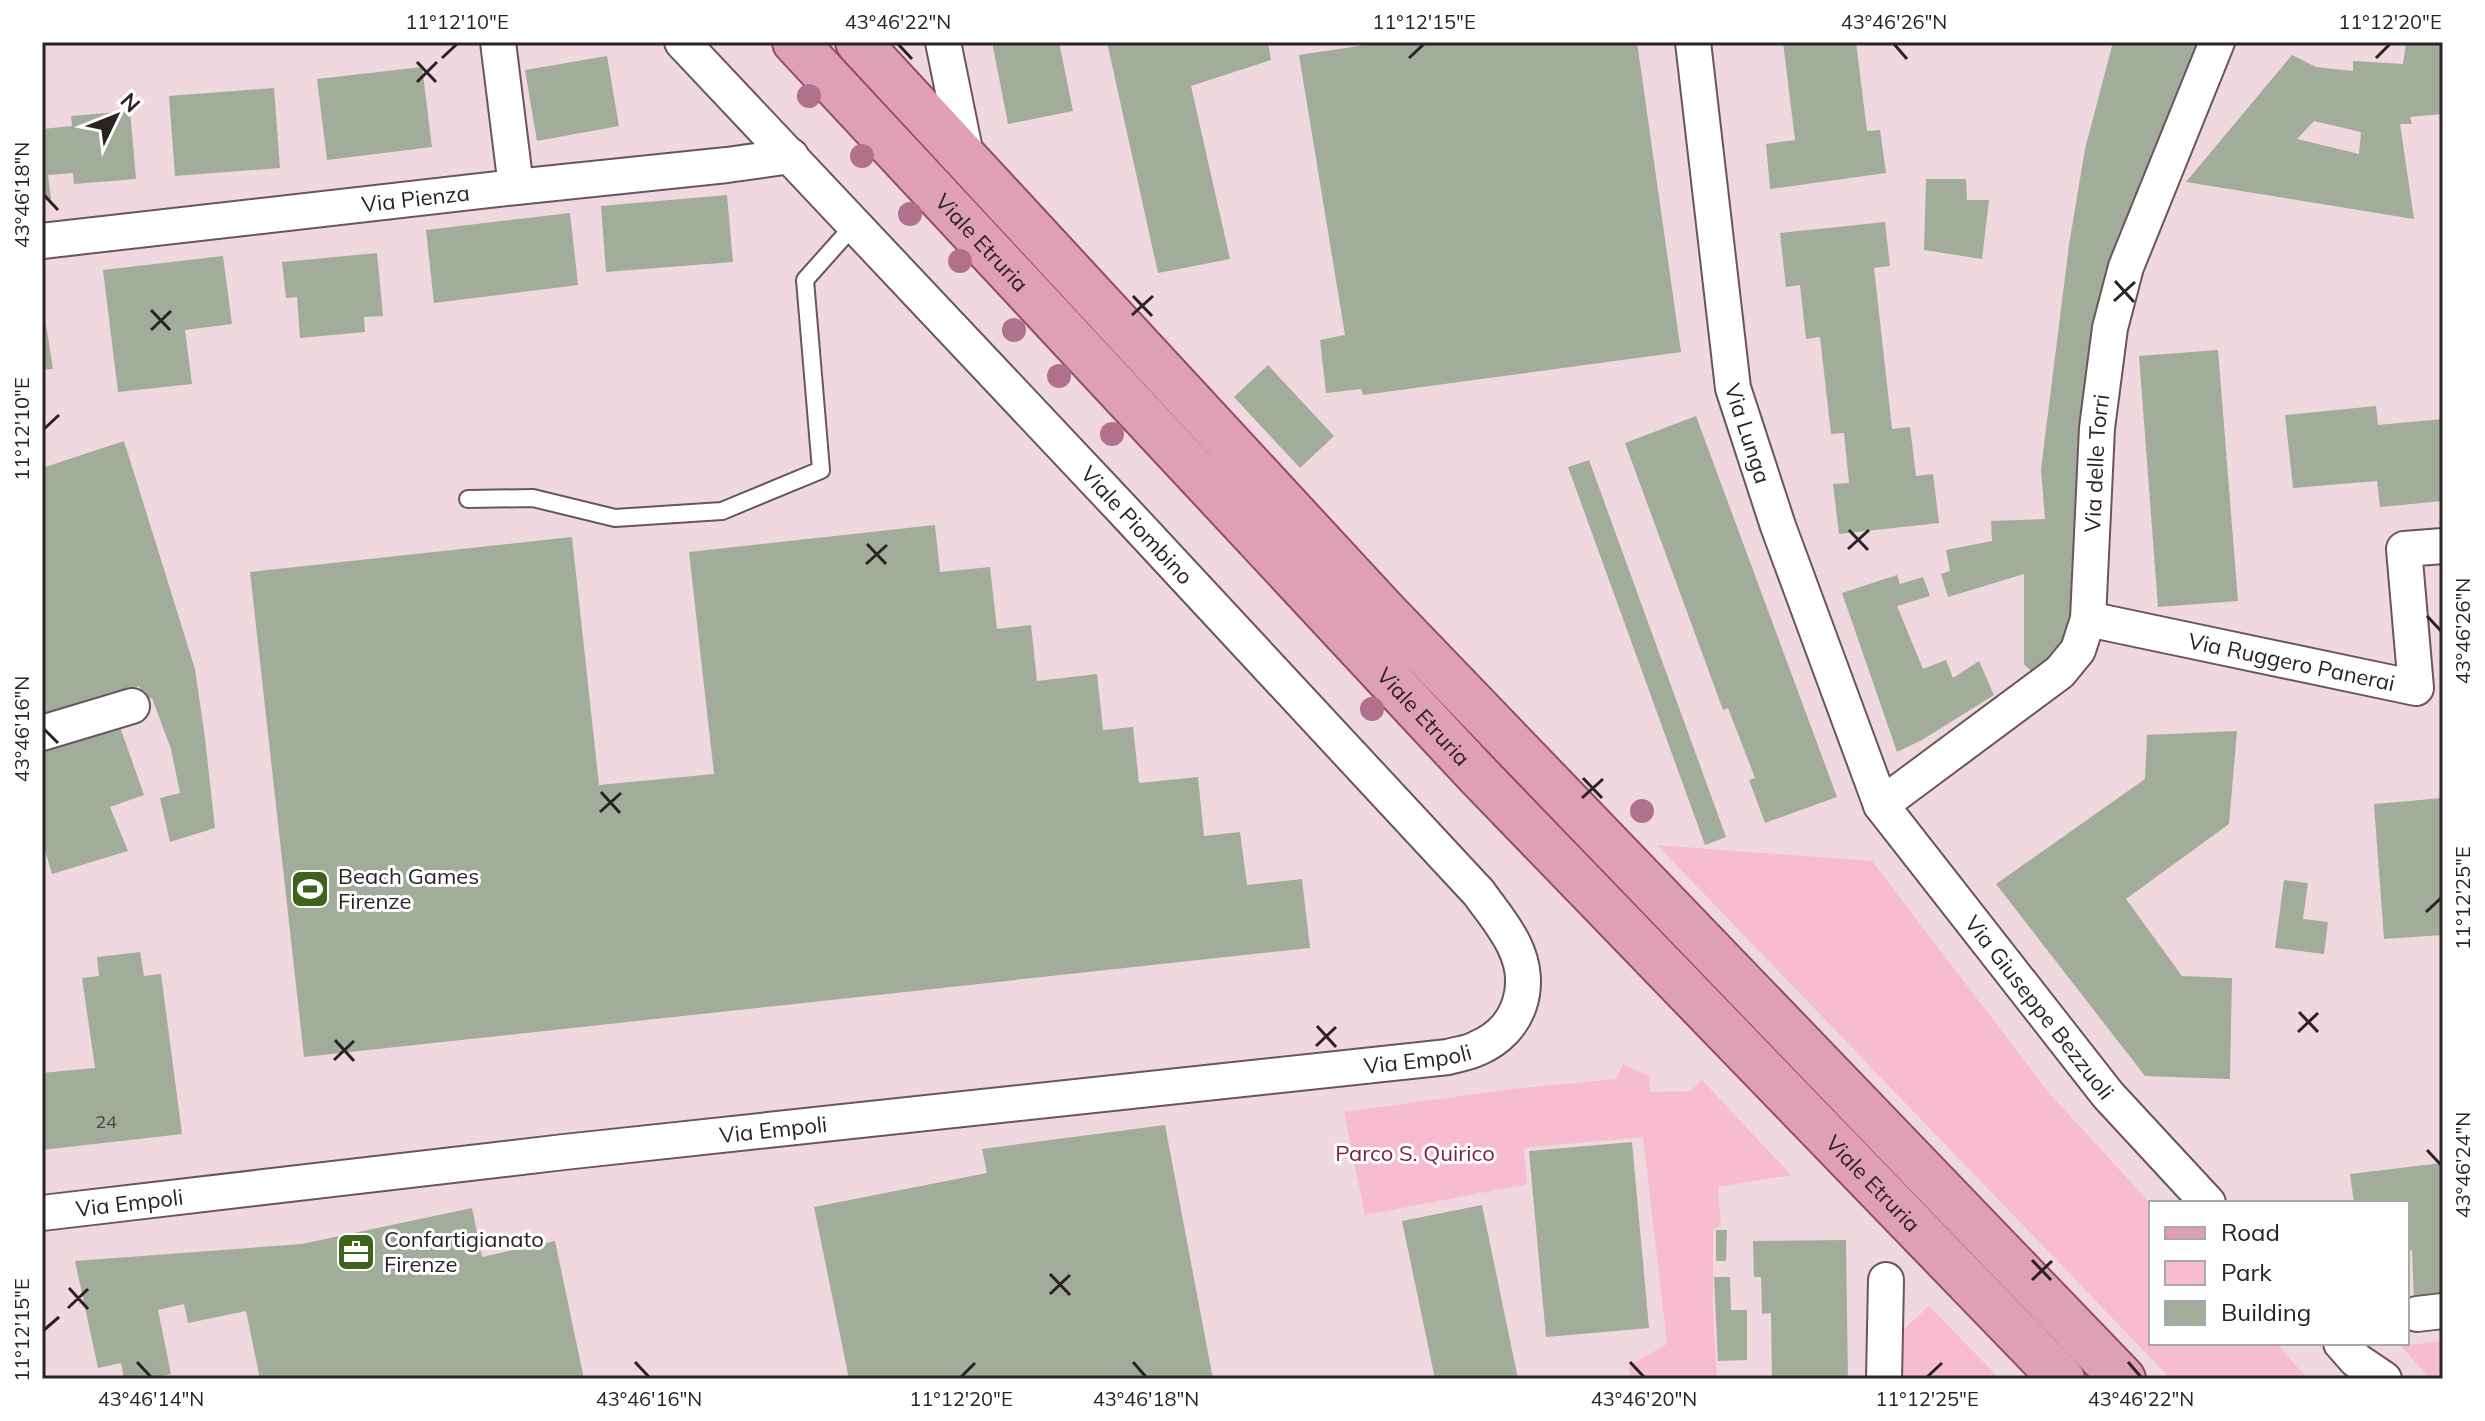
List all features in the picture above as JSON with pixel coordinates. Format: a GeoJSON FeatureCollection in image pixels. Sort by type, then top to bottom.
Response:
{"type":"FeatureCollection","features":[{"type":"Feature","properties":{"kind":"main road","name":"Viale Etruria"},"geometry":{"type":"LineString","coordinates":[[795,42],[1607,910],[2062,1379]]}},
{"type":"Feature","properties":{"kind":"main road","name":"Viale Etruria"},"geometry":{"type":"LineString","coordinates":[[858,42],[1384,611],[2123,1379]]}},
{"type":"Feature","properties":{"kind":"street"},"geometry":{"type":"LineString","coordinates":[[498,42],[516,187]]}},
{"type":"Feature","properties":{"kind":"street","name":"Viale Piombino"},"geometry":{"type":"LineString","coordinates":[[682,42],[1479,893],[1514,945],[1523,972],[1523,994],[1518,1011],[1499,1036]]}},
{"type":"Feature","properties":{"kind":"street"},"geometry":{"type":"LineString","coordinates":[[943,42],[967,160]]}},
{"type":"Feature","properties":{"kind":"street","name":"Via Lunga"},"geometry":{"type":"LineString","coordinates":[[1693,42],[1733,388],[1778,526],[1881,805]]}},
{"type":"Feature","properties":{"kind":"street","name":"Via delle Torri"},"geometry":{"type":"LineString","coordinates":[[1881,805],[2060,672],[2078,650],[2088,619],[2097,428],[2110,328],[2126,267],[2217,42]]}},
{"type":"Feature","properties":{"kind":"street","name":"Via Pienza"},"geometry":{"type":"LineString","coordinates":[[42,241],[791,156]]}},
{"type":"Feature","properties":{"kind":"street","name":"Via Ruggero Panerai"},"geometry":{"type":"LineString","coordinates":[[2088,619],[2416,688],[2404,549],[2443,546]]}},
{"type":"Feature","properties":{"kind":"street"},"geometry":{"type":"LineString","coordinates":[[42,733],[132,706]]}},
{"type":"Feature","properties":{"kind":"street","name":"Via Giuseppe Bezzuoli"},"geometry":{"type":"LineString","coordinates":[[1881,805],[2108,1095],[2206,1201]]}},
{"type":"Feature","properties":{"kind":"street","name":"Via Empoli"},"geometry":{"type":"LineString","coordinates":[[42,1213],[1448,1057],[1477,1049],[1499,1036]]}},
{"type":"Feature","properties":{"kind":"street"},"geometry":{"type":"LineString","coordinates":[[1884,1379],[1886,1280]]}},
{"type":"Feature","properties":{"kind":"street"},"geometry":{"type":"LineString","coordinates":[[2354,1361],[2384,1379]]}},
{"type":"Feature","properties":{"kind":"lane"},"geometry":{"type":"LineString","coordinates":[[468,499],[533,498],[615,518],[722,511],[821,470],[805,280],[854,225]]}},
{"type":"Feature","properties":{"kind":"green space"},"geometry":{"type":"Polygon","coordinates":[[[1657,845],[1872,861],[2049,1093],[2149,1202],[2149,1345],[2278,1345],[2308,1379],[2171,1379],[1657,845]]]}},
{"type":"Feature","properties":{"kind":"green space","name":"Parco S. Quirico"},"geometry":{"type":"Polygon","coordinates":[[[1623,1064],[1649,1076],[1650,1092],[1690,1091],[1702,1080],[1791,1175],[1718,1187],[1721,1225],[1713,1230],[1717,1379],[1631,1379],[1629,1366],[1667,1344],[1643,1137],[1524,1148],[1527,1184],[1365,1215],[1344,1112],[1511,1089],[1616,1079],[1623,1064]]]}},
{"type":"Feature","properties":{"kind":"green space"},"geometry":{"type":"Polygon","coordinates":[[[1929,1306],[2000,1379],[1903,1379],[1900,1333],[1929,1306]]]}},
{"type":"Feature","properties":{"kind":"green space"},"geometry":{"type":"Polygon","coordinates":[[[2443,1341],[2443,1379],[2430,1379],[2401,1346],[2443,1341]]]}},
{"type":"Feature","properties":{"kind":"building"},"geometry":{"type":"Polygon","coordinates":[[[992,42],[1059,42],[1073,111],[1008,124],[992,42]]]}},
{"type":"Feature","properties":{"kind":"building"},"geometry":{"type":"Polygon","coordinates":[[[1107,42],[1268,42],[1271,60],[1191,86],[1230,259],[1158,273],[1107,42]]]}},
{"type":"Feature","properties":{"kind":"building"},"geometry":{"type":"Polygon","coordinates":[[[1385,42],[1637,42],[1681,352],[1363,395],[1361,389],[1326,393],[1320,340],[1345,335],[1299,55],[1385,42]]]}},
{"type":"Feature","properties":{"kind":"building"},"geometry":{"type":"Polygon","coordinates":[[[1783,42],[1856,42],[1867,131],[1880,130],[1886,173],[1770,189],[1766,144],[1795,140],[1783,42]]]}},
{"type":"Feature","properties":{"kind":"building"},"geometry":{"type":"Polygon","coordinates":[[[2113,42],[2200,42],[2100,297],[2078,439],[2072,632],[2062,652],[2031,671],[2024,664],[2024,574],[1948,597],[1941,574],[1950,571],[1946,550],[1992,541],[1991,521],[2045,519],[2041,469],[2069,245],[2085,149],[2113,42]]]}},
{"type":"Feature","properties":{"kind":"building"},"geometry":{"type":"Polygon","coordinates":[[[2406,42],[2443,44],[2443,114],[2410,117],[2412,124],[2400,124],[2414,219],[2186,182],[2292,55],[2316,67],[2353,71],[2353,61],[2403,64],[2406,42]],[[2314,121],[2297,139],[2359,154],[2361,132],[2314,121]]]}},
{"type":"Feature","properties":{"kind":"building"},"geometry":{"type":"Polygon","coordinates":[[[607,56],[619,126],[537,141],[525,70],[607,56]]]}},
{"type":"Feature","properties":{"kind":"building"},"geometry":{"type":"Polygon","coordinates":[[[422,67],[432,147],[327,160],[317,79],[422,67]]]}},
{"type":"Feature","properties":{"kind":"building"},"geometry":{"type":"Polygon","coordinates":[[[274,88],[280,168],[175,176],[169,96],[274,88]]]}},
{"type":"Feature","properties":{"kind":"building"},"geometry":{"type":"Polygon","coordinates":[[[130,111],[136,179],[74,184],[73,173],[48,175],[51,199],[42,200],[42,129],[72,126],[71,116],[130,111]]]}},
{"type":"Feature","properties":{"kind":"building"},"geometry":{"type":"Polygon","coordinates":[[[1926,179],[1966,179],[1967,200],[1989,200],[1982,259],[1924,250],[1926,179]]]}},
{"type":"Feature","properties":{"kind":"building"},"geometry":{"type":"Polygon","coordinates":[[[727,195],[733,262],[606,272],[601,206],[727,195]]]}},
{"type":"Feature","properties":{"kind":"building"},"geometry":{"type":"Polygon","coordinates":[[[570,213],[578,285],[434,303],[426,230],[570,213]]]}},
{"type":"Feature","properties":{"kind":"building"},"geometry":{"type":"Polygon","coordinates":[[[1885,222],[1890,266],[1874,268],[1892,429],[1910,427],[1916,476],[1933,474],[1939,523],[1839,534],[1833,484],[1849,483],[1844,433],[1831,434],[1820,337],[1806,339],[1800,285],[1786,287],[1780,233],[1885,222]]]}},
{"type":"Feature","properties":{"kind":"building"},"geometry":{"type":"Polygon","coordinates":[[[377,253],[383,316],[364,317],[365,332],[300,338],[297,297],[286,298],[282,262],[377,253]]]}},
{"type":"Feature","properties":{"kind":"building"},"geometry":{"type":"Polygon","coordinates":[[[223,256],[232,324],[185,330],[192,384],[118,392],[103,270],[223,256]]]}},
{"type":"Feature","properties":{"kind":"building"},"geometry":{"type":"Polygon","coordinates":[[[42,299],[53,369],[42,370],[42,299]]]}},
{"type":"Feature","properties":{"kind":"building"},"geometry":{"type":"Polygon","coordinates":[[[2218,350],[2238,601],[2158,607],[2139,356],[2218,350]]]}},
{"type":"Feature","properties":{"kind":"building"},"geometry":{"type":"Polygon","coordinates":[[[1268,365],[1334,436],[1300,468],[1234,397],[1268,365]]]}},
{"type":"Feature","properties":{"kind":"building"},"geometry":{"type":"Polygon","coordinates":[[[2376,406],[2378,425],[2443,419],[2443,501],[2380,507],[2377,481],[2293,488],[2285,415],[2376,406]]]}},
{"type":"Feature","properties":{"kind":"building"},"geometry":{"type":"Polygon","coordinates":[[[1696,416],[1837,797],[1765,823],[1749,780],[1755,778],[1728,708],[1723,710],[1625,443],[1696,416]]]}},
{"type":"Feature","properties":{"kind":"building"},"geometry":{"type":"Polygon","coordinates":[[[124,441],[195,669],[205,738],[215,828],[170,842],[160,798],[180,793],[171,749],[152,698],[145,700],[139,686],[42,717],[42,468],[124,441]]]}},
{"type":"Feature","properties":{"kind":"building"},"geometry":{"type":"Polygon","coordinates":[[[1589,460],[1726,837],[1705,845],[1568,467],[1589,460]]]}},
{"type":"Feature","properties":{"kind":"building"},"geometry":{"type":"Polygon","coordinates":[[[935,525],[940,572],[990,567],[997,629],[1031,625],[1037,681],[1097,674],[1103,730],[1133,727],[1139,783],[1198,777],[1204,836],[1240,832],[1247,885],[1302,879],[1310,948],[304,1057],[250,572],[572,537],[599,785],[714,774],[689,552],[935,525]]]}},
{"type":"Feature","properties":{"kind":"building"},"geometry":{"type":"Polygon","coordinates":[[[1897,575],[1900,584],[1923,577],[1930,596],[1897,606],[1923,669],[1946,660],[1953,678],[1979,661],[1994,695],[1897,752],[1842,593],[1897,575]]]}},
{"type":"Feature","properties":{"kind":"building"},"geometry":{"type":"Polygon","coordinates":[[[119,724],[144,795],[110,807],[128,851],[52,874],[42,840],[42,753],[119,724]]]}},
{"type":"Feature","properties":{"kind":"building"},"geometry":{"type":"Polygon","coordinates":[[[2237,731],[2229,824],[2126,899],[2182,976],[2232,978],[2230,1079],[2145,1076],[1996,884],[2145,779],[2147,735],[2237,731]]]}},
{"type":"Feature","properties":{"kind":"building"},"geometry":{"type":"Polygon","coordinates":[[[2443,798],[2443,935],[2384,939],[2374,804],[2443,798]]]}},
{"type":"Feature","properties":{"kind":"building"},"geometry":{"type":"Polygon","coordinates":[[[2284,880],[2308,883],[2303,919],[2328,922],[2324,954],[2275,948],[2284,880]]]}},
{"type":"Feature","properties":{"kind":"building"},"geometry":{"type":"Polygon","coordinates":[[[140,952],[144,976],[161,974],[182,1134],[42,1150],[42,1073],[95,1068],[82,978],[99,976],[97,957],[140,952]]]}},
{"type":"Feature","properties":{"kind":"building"},"geometry":{"type":"Polygon","coordinates":[[[1165,1125],[1213,1379],[849,1379],[814,1207],[987,1173],[982,1149],[1165,1125]]]}},
{"type":"Feature","properties":{"kind":"building"},"geometry":{"type":"Polygon","coordinates":[[[1632,1142],[1649,1328],[1546,1337],[1529,1151],[1632,1142]]]}},
{"type":"Feature","properties":{"kind":"building"},"geometry":{"type":"Polygon","coordinates":[[[2442,1163],[2443,1298],[2414,1300],[2412,1250],[2409,1251],[2409,1201],[2354,1201],[2350,1174],[2442,1163]]]}},
{"type":"Feature","properties":{"kind":"building"},"geometry":{"type":"Polygon","coordinates":[[[1482,1205],[1518,1379],[1435,1379],[1402,1221],[1482,1205]]]}},
{"type":"Feature","properties":{"kind":"building"},"geometry":{"type":"Polygon","coordinates":[[[472,1208],[482,1257],[555,1241],[584,1379],[260,1379],[246,1311],[188,1323],[184,1304],[158,1310],[171,1374],[149,1379],[124,1379],[121,1363],[98,1368],[75,1261],[302,1244],[472,1208]]]}},
{"type":"Feature","properties":{"kind":"building"},"geometry":{"type":"Polygon","coordinates":[[[1716,1230],[1727,1230],[1726,1261],[1716,1261],[1716,1230]]]}},
{"type":"Feature","properties":{"kind":"building"},"geometry":{"type":"Polygon","coordinates":[[[1846,1240],[1848,1379],[1772,1379],[1771,1313],[1762,1314],[1761,1277],[1754,1277],[1753,1241],[1846,1240]]]}},
{"type":"Feature","properties":{"kind":"building"},"geometry":{"type":"Polygon","coordinates":[[[1714,1277],[1730,1277],[1731,1310],[1747,1310],[1747,1360],[1718,1361],[1714,1277]]]}},
{"type":"Feature","properties":{"kind":"place","name":"Beach Games Firenze"},"geometry":{"type":"Point","coordinates":[310,889]}},
{"type":"Feature","properties":{"kind":"place","name":"Confartigianato Firenze"},"geometry":{"type":"Point","coordinates":[356,1252]}}]}
